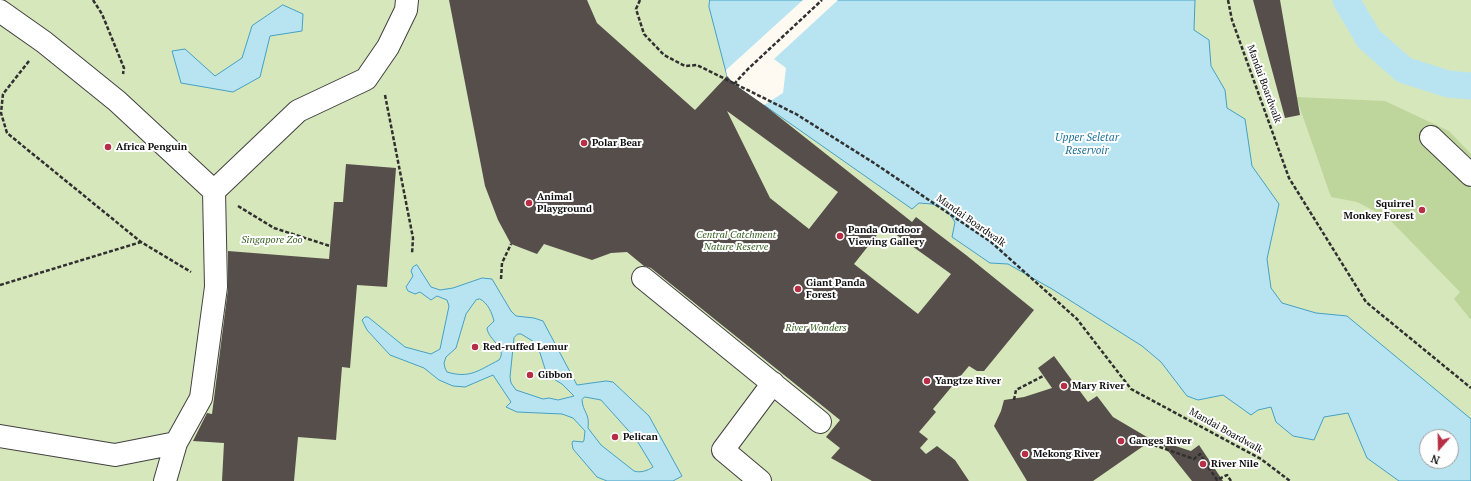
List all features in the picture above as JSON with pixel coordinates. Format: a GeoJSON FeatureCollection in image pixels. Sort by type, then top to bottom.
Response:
{"type":"FeatureCollection","features":[{"type":"Feature","properties":{"kind":"lane"},"geometry":{"type":"LineString","coordinates":[[214,191],[298,111],[366,79],[388,47],[406,10],[407,0]]}},
{"type":"Feature","properties":{"kind":"lane"},"geometry":{"type":"LineString","coordinates":[[0,11],[44,42],[117,102],[214,191],[216,287],[201,398],[176,443],[165,481]]}},
{"type":"Feature","properties":{"kind":"lane"},"geometry":{"type":"LineString","coordinates":[[1431,137],[1471,175]]}},
{"type":"Feature","properties":{"kind":"lane"},"geometry":{"type":"LineString","coordinates":[[643,278],[820,422]]}},
{"type":"Feature","properties":{"kind":"lane"},"geometry":{"type":"LineString","coordinates":[[760,481],[723,450],[773,383]]}},
{"type":"Feature","properties":{"kind":"lane"},"geometry":{"type":"LineString","coordinates":[[0,436],[115,455],[176,443]]}},
{"type":"Feature","properties":{"kind":"path"},"geometry":{"type":"LineString","coordinates":[[92,0],[102,14],[124,68],[117,102]]}},
{"type":"Feature","properties":{"kind":"path","name":"Mandai Boardwalk"},"geometry":{"type":"LineString","coordinates":[[640,0],[636,9],[644,34],[664,55],[685,66],[697,64],[796,114],[874,163],[991,242],[1077,319],[1131,389],[1261,459],[1290,481]]}},
{"type":"Feature","properties":{"kind":"path"},"geometry":{"type":"LineString","coordinates":[[734,84],[822,0]]}},
{"type":"Feature","properties":{"kind":"path","name":"Mandai Boardwalk"},"geometry":{"type":"LineString","coordinates":[[1228,0],[1232,20],[1289,178],[1366,302],[1471,388]]}},
{"type":"Feature","properties":{"kind":"path"},"geometry":{"type":"LineString","coordinates":[[44,42],[4,94],[1,113],[7,133],[141,242],[216,287]]}},
{"type":"Feature","properties":{"kind":"path"},"geometry":{"type":"LineString","coordinates":[[378,61],[413,238],[412,254]]}},
{"type":"Feature","properties":{"kind":"path"},"geometry":{"type":"LineString","coordinates":[[214,191],[274,228],[330,246]]}},
{"type":"Feature","properties":{"kind":"path"},"geometry":{"type":"LineString","coordinates":[[0,285],[141,242]]}},
{"type":"Feature","properties":{"kind":"path"},"geometry":{"type":"LineString","coordinates":[[501,279],[502,263],[511,244]]}},
{"type":"Feature","properties":{"kind":"path"},"geometry":{"type":"LineString","coordinates":[[1014,400],[1016,390],[1044,376]]}},
{"type":"Feature","properties":{"kind":"path"},"geometry":{"type":"LineString","coordinates":[[1148,443],[1194,459],[1200,454],[1217,480],[1227,476],[1231,481]]}},
{"type":"Feature","properties":{"kind":"green space","name":"Central Catchment Nature Reserve"},"geometry":{"type":"Polygon","coordinates":[[[0,0],[1471,0],[1471,481],[0,481],[0,0]]]}},
{"type":"Feature","properties":{"kind":"green space","name":"Squirrel Monkey Forest"},"geometry":{"type":"Polygon","coordinates":[[[1296,97],[1385,101],[1449,131],[1471,154],[1471,320],[1454,299],[1460,292],[1388,218],[1357,202],[1331,197],[1296,97]]]}},
{"type":"Feature","properties":{"kind":"water","name":"Upper Seletar Reservoir"},"geometry":{"type":"Polygon","coordinates":[[[710,0],[1195,0],[1194,30],[1209,40],[1211,66],[1225,90],[1227,108],[1245,119],[1252,166],[1279,204],[1267,259],[1271,288],[1282,303],[1316,313],[1347,316],[1471,419],[1471,481],[1399,481],[1367,458],[1348,413],[1324,417],[1314,440],[1293,436],[1276,422],[1271,407],[1258,410],[1251,415],[1223,395],[1198,400],[1187,396],[1161,362],[1142,346],[1052,289],[1008,264],[990,263],[952,237],[955,222],[946,209],[932,204],[919,203],[912,209],[734,84],[727,76],[709,7],[710,0]]]}},
{"type":"Feature","properties":{"kind":"water"},"geometry":{"type":"Polygon","coordinates":[[[283,5],[303,14],[302,31],[270,36],[260,77],[233,92],[181,83],[172,51],[185,49],[215,76],[242,58],[252,26],[283,5]]]}},
{"type":"Feature","properties":{"kind":"water"},"geometry":{"type":"Polygon","coordinates":[[[417,265],[431,287],[440,290],[453,288],[482,278],[492,279],[511,311],[516,316],[534,318],[543,321],[577,385],[606,381],[613,382],[649,416],[682,476],[673,481],[607,481],[597,477],[573,449],[573,441],[583,442],[585,431],[573,418],[562,414],[517,412],[506,407],[511,402],[493,375],[465,387],[453,386],[439,380],[424,368],[390,355],[367,330],[362,320],[365,317],[368,317],[405,347],[431,354],[440,349],[449,306],[447,300],[437,296],[431,300],[420,292],[415,294],[408,291],[406,287],[413,276],[411,271],[413,267],[417,265]],[[480,299],[476,300],[466,314],[456,348],[446,357],[444,363],[447,372],[455,374],[468,374],[480,370],[499,360],[501,356],[499,348],[488,332],[487,328],[494,321],[492,315],[489,308],[480,299]],[[518,334],[514,338],[510,377],[511,383],[516,390],[543,399],[549,398],[558,400],[574,396],[562,384],[547,375],[536,343],[521,334],[518,334]],[[585,397],[582,400],[588,419],[588,428],[601,445],[634,471],[644,471],[653,467],[636,439],[601,400],[585,397]]]}},
{"type":"Feature","properties":{"kind":"pier"},"geometry":{"type":"Polygon","coordinates":[[[803,0],[838,0],[774,59],[786,68],[783,93],[764,105],[734,84],[727,76],[726,70],[803,0]]]}},
{"type":"Feature","properties":{"kind":"building"},"geometry":{"type":"Polygon","coordinates":[[[449,0],[587,0],[597,23],[695,110],[727,76],[734,84],[764,105],[912,222],[916,217],[1034,310],[984,371],[977,371],[969,366],[933,409],[936,412],[919,432],[928,439],[920,448],[926,454],[937,446],[955,460],[969,481],[872,481],[831,458],[840,448],[826,437],[840,420],[651,268],[644,266],[627,252],[611,253],[592,260],[544,244],[537,254],[511,244],[498,220],[485,186],[449,0]],[[727,111],[770,198],[809,229],[838,192],[727,111]],[[884,226],[854,264],[918,314],[951,274],[884,226]]]}},
{"type":"Feature","properties":{"kind":"building"},"geometry":{"type":"Polygon","coordinates":[[[1253,0],[1280,0],[1300,115],[1285,118],[1253,0]]]}},
{"type":"Feature","properties":{"kind":"building"},"geometry":{"type":"Polygon","coordinates":[[[346,164],[396,168],[387,287],[357,285],[350,368],[342,367],[336,440],[298,437],[294,481],[222,481],[224,443],[193,441],[207,413],[212,414],[228,289],[228,251],[329,259],[334,202],[343,202],[346,164]]]}},
{"type":"Feature","properties":{"kind":"building"},"geometry":{"type":"Polygon","coordinates":[[[1054,356],[1088,402],[1097,396],[1113,417],[1152,440],[1093,481],[1027,481],[994,426],[1004,400],[1024,397],[1052,388],[1038,368],[1054,356]]]}},
{"type":"Feature","properties":{"kind":"building"},"geometry":{"type":"Polygon","coordinates":[[[1160,441],[1191,451],[1199,445],[1223,481],[1192,481],[1160,441]]]}},
{"type":"Feature","properties":{"kind":"waterway"},"geometry":{"type":"LineString","coordinates":[[1346,0],[1369,39],[1404,70],[1448,84],[1471,86]]}},
{"type":"Feature","properties":{"kind":"place","name":"Polar Bear"},"geometry":{"type":"Point","coordinates":[584,143]}},
{"type":"Feature","properties":{"kind":"place","name":"Africa Penguin"},"geometry":{"type":"Point","coordinates":[108,147]}},
{"type":"Feature","properties":{"kind":"place","name":"Animal Playground"},"geometry":{"type":"Point","coordinates":[529,203]}},
{"type":"Feature","properties":{"kind":"place","name":"Squirrel Monkey Forest"},"geometry":{"type":"Point","coordinates":[1422,210]}},
{"type":"Feature","properties":{"kind":"place","name":"Panda Outdoor Viewing Gallery"},"geometry":{"type":"Point","coordinates":[840,236]}},
{"type":"Feature","properties":{"kind":"place","name":"Giant Panda Forest"},"geometry":{"type":"Point","coordinates":[798,289]}},
{"type":"Feature","properties":{"kind":"place","name":"Red-ruffed Lemur"},"geometry":{"type":"Point","coordinates":[475,347]}},
{"type":"Feature","properties":{"kind":"place","name":"Gibbon"},"geometry":{"type":"Point","coordinates":[530,375]}},
{"type":"Feature","properties":{"kind":"place","name":"Yangtze River"},"geometry":{"type":"Point","coordinates":[927,381]}},
{"type":"Feature","properties":{"kind":"place","name":"Mary River"},"geometry":{"type":"Point","coordinates":[1064,386]}},
{"type":"Feature","properties":{"kind":"place","name":"Pelican"},"geometry":{"type":"Point","coordinates":[615,437]}},
{"type":"Feature","properties":{"kind":"place","name":"Ganges River"},"geometry":{"type":"Point","coordinates":[1121,441]}},
{"type":"Feature","properties":{"kind":"place","name":"Mekong River"},"geometry":{"type":"Point","coordinates":[1025,454]}},
{"type":"Feature","properties":{"kind":"place","name":"River Nile"},"geometry":{"type":"Point","coordinates":[1203,464]}},
{"type":"Feature","properties":{"kind":"park label","name":"Singapore Zoo"},"geometry":{"type":"Point","coordinates":[272,240]}},
{"type":"Feature","properties":{"kind":"park label","name":"River Wonders"},"geometry":{"type":"Point","coordinates":[816,328]}}]}
